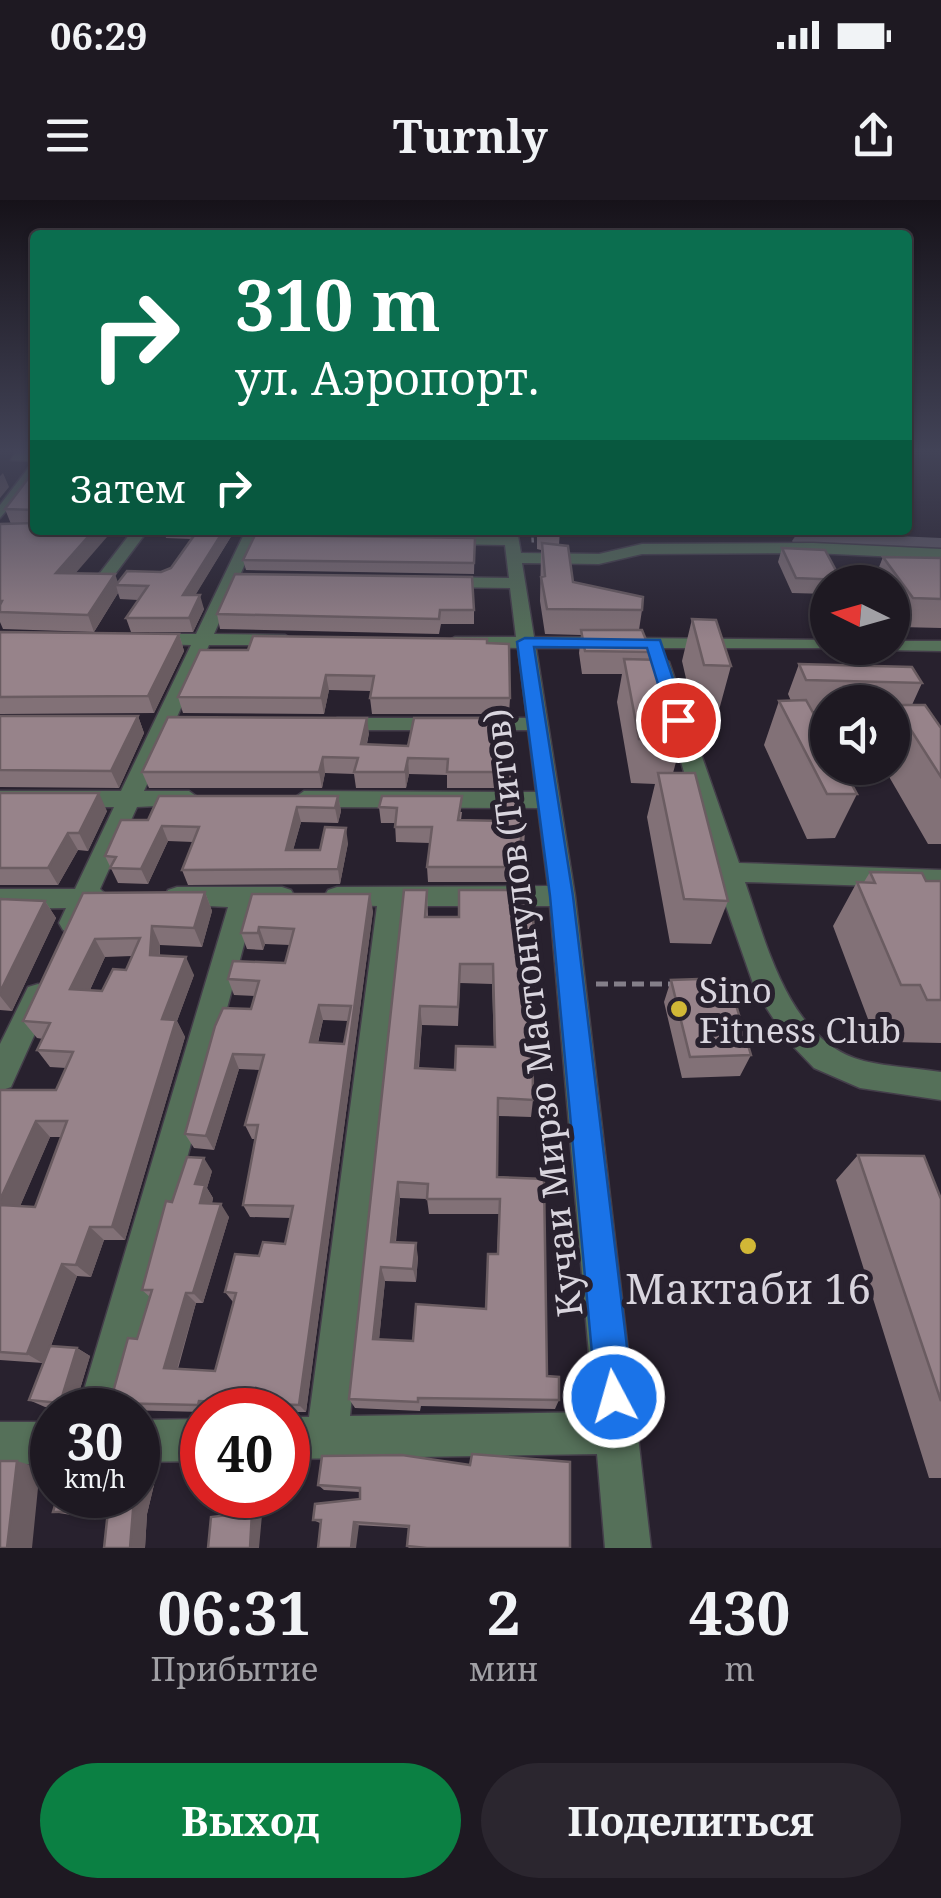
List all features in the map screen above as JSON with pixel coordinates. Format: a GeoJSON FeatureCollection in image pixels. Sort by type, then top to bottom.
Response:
{"type":"FeatureCollection","features":[{"type":"Feature","properties":{"kind":"street"},"geometry":{"type":"LineString","coordinates":[[101,582],[137,535]]}},
{"type":"Feature","properties":{"kind":"street"},"geometry":{"type":"LineString","coordinates":[[0,1077],[252,535]]}},
{"type":"Feature","properties":{"kind":"street"},"geometry":{"type":"LineString","coordinates":[[256,535],[270,538]]}},
{"type":"Feature","properties":{"kind":"street"},"geometry":{"type":"LineString","coordinates":[[420,540],[512,553],[598,559],[661,549],[812,548],[941,554]]}},
{"type":"Feature","properties":{"kind":"street"},"geometry":{"type":"LineString","coordinates":[[421,582],[512,553]]}},
{"type":"Feature","properties":{"kind":"street","name":"Кучаи Мирзо Мастонгулов (Титов)"},"geometry":{"type":"LineString","coordinates":[[512,553],[562,896],[628,1548]]}},
{"type":"Feature","properties":{"kind":"street"},"geometry":{"type":"LineString","coordinates":[[230,578],[250,579]]}},
{"type":"Feature","properties":{"kind":"street"},"geometry":{"type":"LineString","coordinates":[[128,638],[297,640]]}},
{"type":"Feature","properties":{"kind":"street"},"geometry":{"type":"LineString","coordinates":[[430,642],[810,645]]}},
{"type":"Feature","properties":{"kind":"street"},"geometry":{"type":"LineString","coordinates":[[654,644],[766,984],[799,1032],[825,1058],[860,1074],[941,1086]]}},
{"type":"Feature","properties":{"kind":"street"},"geometry":{"type":"LineString","coordinates":[[910,646],[941,646]]}},
{"type":"Feature","properties":{"kind":"street"},"geometry":{"type":"LineString","coordinates":[[320,724],[537,724]]}},
{"type":"Feature","properties":{"kind":"street"},"geometry":{"type":"LineString","coordinates":[[0,799],[204,799]]}},
{"type":"Feature","properties":{"kind":"street"},"geometry":{"type":"LineString","coordinates":[[281,799],[549,800]]}},
{"type":"Feature","properties":{"kind":"street"},"geometry":{"type":"LineString","coordinates":[[726,872],[930,879],[934,910]]}},
{"type":"Feature","properties":{"kind":"street"},"geometry":{"type":"LineString","coordinates":[[310,1419],[391,896]]}},
{"type":"Feature","properties":{"kind":"street"},"geometry":{"type":"LineString","coordinates":[[155,898],[562,896]]}},
{"type":"Feature","properties":{"kind":"street"},"geometry":{"type":"LineString","coordinates":[[105,1388],[244,897]]}},
{"type":"Feature","properties":{"kind":"street"},"geometry":{"type":"LineString","coordinates":[[0,898],[120,898]]}},
{"type":"Feature","properties":{"kind":"street"},"geometry":{"type":"LineString","coordinates":[[310,1438],[618,1432]]}},
{"type":"Feature","properties":{"kind":"street"},"geometry":{"type":"LineString","coordinates":[[0,1444],[30,1443]]}},
{"type":"Feature","properties":{"kind":"path"},"geometry":{"type":"LineString","coordinates":[[571,984],[688,984]]}},
{"type":"Feature","properties":{"kind":"path"},"geometry":{"type":"LineString","coordinates":[[708,984],[766,984]]}},
{"type":"Feature","properties":{"kind":"building"},"geometry":{"type":"Polygon","coordinates":[[[30,523],[30,535],[90,535],[56,573],[115,574],[88,615],[0,612],[0,524],[30,523]]]}},
{"type":"Feature","properties":{"kind":"building"},"geometry":{"type":"Polygon","coordinates":[[[194,535],[221,535],[183,595],[200,595],[189,618],[126,618],[148,586],[116,585],[127,571],[161,572],[171,568],[194,535]]]}},
{"type":"Feature","properties":{"kind":"building"},"geometry":{"type":"Polygon","coordinates":[[[255,535],[475,538],[474,563],[243,560],[255,535]]]}},
{"type":"Feature","properties":{"kind":"building"},"geometry":{"type":"Polygon","coordinates":[[[542,543],[568,546],[573,582],[643,597],[642,610],[547,609],[541,577],[545,576],[542,543]]]}},
{"type":"Feature","properties":{"kind":"building"},"geometry":{"type":"Polygon","coordinates":[[[782,548],[825,550],[833,565],[810,565],[810,579],[796,578],[782,548]]]}},
{"type":"Feature","properties":{"kind":"building"},"geometry":{"type":"Polygon","coordinates":[[[883,557],[941,558],[941,599],[913,598],[910,565],[889,565],[883,557]]]}},
{"type":"Feature","properties":{"kind":"building"},"geometry":{"type":"Polygon","coordinates":[[[235,574],[472,577],[474,610],[440,610],[439,619],[217,614],[235,574]]]}},
{"type":"Feature","properties":{"kind":"building"},"geometry":{"type":"Polygon","coordinates":[[[692,619],[716,620],[731,666],[704,665],[692,619]]]}},
{"type":"Feature","properties":{"kind":"building"},"geometry":{"type":"Polygon","coordinates":[[[581,630],[642,630],[651,652],[585,651],[581,630]]]}},
{"type":"Feature","properties":{"kind":"building"},"geometry":{"type":"Polygon","coordinates":[[[0,632],[179,634],[148,696],[0,697],[0,632]]]}},
{"type":"Feature","properties":{"kind":"building"},"geometry":{"type":"Polygon","coordinates":[[[253,636],[487,639],[487,643],[509,644],[510,698],[370,698],[374,676],[326,675],[321,698],[178,697],[200,650],[248,650],[253,636]]]}},
{"type":"Feature","properties":{"kind":"building"},"geometry":{"type":"Polygon","coordinates":[[[624,659],[661,660],[682,740],[639,739],[624,659]]]}},
{"type":"Feature","properties":{"kind":"building"},"geometry":{"type":"Polygon","coordinates":[[[799,664],[912,667],[922,683],[806,680],[799,664]]]}},
{"type":"Feature","properties":{"kind":"building"},"geometry":{"type":"Polygon","coordinates":[[[806,700],[810,707],[810,761],[779,701],[806,700]]]}},
{"type":"Feature","properties":{"kind":"building"},"geometry":{"type":"Polygon","coordinates":[[[910,705],[925,705],[941,728],[941,777],[910,728],[910,705]]]}},
{"type":"Feature","properties":{"kind":"building"},"geometry":{"type":"Polygon","coordinates":[[[0,716],[138,716],[111,771],[0,770],[0,716]]]}},
{"type":"Feature","properties":{"kind":"building"},"geometry":{"type":"Polygon","coordinates":[[[168,717],[367,718],[361,744],[408,746],[414,718],[513,718],[514,772],[447,772],[448,759],[408,758],[405,772],[354,772],[358,758],[323,757],[319,772],[142,772],[168,717]]]}},
{"type":"Feature","properties":{"kind":"building"},"geometry":{"type":"Polygon","coordinates":[[[658,773],[695,773],[728,901],[684,899],[658,773]]]}},
{"type":"Feature","properties":{"kind":"building"},"geometry":{"type":"Polygon","coordinates":[[[822,785],[852,785],[857,794],[827,794],[822,785]]]}},
{"type":"Feature","properties":{"kind":"building"},"geometry":{"type":"Polygon","coordinates":[[[0,793],[99,793],[79,833],[68,833],[48,868],[0,868],[0,793]]]}},
{"type":"Feature","properties":{"kind":"building"},"geometry":{"type":"Polygon","coordinates":[[[159,796],[338,796],[335,808],[297,807],[286,850],[320,850],[325,827],[346,828],[338,869],[182,870],[199,827],[162,826],[141,869],[110,868],[116,857],[105,856],[121,820],[148,820],[159,796]]]}},
{"type":"Feature","properties":{"kind":"building"},"geometry":{"type":"Polygon","coordinates":[[[382,796],[462,796],[458,820],[505,821],[502,796],[521,796],[525,831],[521,831],[521,867],[427,867],[432,827],[395,827],[397,808],[379,807],[382,796]]]}},
{"type":"Feature","properties":{"kind":"building"},"geometry":{"type":"Polygon","coordinates":[[[870,872],[922,873],[926,881],[941,881],[941,1000],[927,1000],[920,985],[901,985],[857,882],[875,883],[870,872]]]}},
{"type":"Feature","properties":{"kind":"building"},"geometry":{"type":"Polygon","coordinates":[[[404,890],[427,890],[425,917],[459,917],[459,890],[531,890],[537,974],[537,993],[532,993],[533,1100],[498,1098],[497,1177],[544,1179],[547,1376],[559,1377],[559,1400],[349,1399],[404,890]],[[460,964],[458,1007],[420,1006],[415,1068],[455,1070],[456,1046],[495,1047],[493,964],[460,964]],[[398,1182],[391,1242],[416,1243],[413,1269],[381,1267],[373,1339],[413,1341],[416,1304],[486,1309],[488,1254],[498,1254],[500,1199],[427,1199],[428,1184],[398,1182]]]}},
{"type":"Feature","properties":{"kind":"building"},"geometry":{"type":"Polygon","coordinates":[[[205,892],[194,928],[152,926],[150,955],[186,957],[162,1019],[176,1020],[112,1227],[90,1227],[76,1265],[62,1264],[27,1354],[0,1352],[0,1205],[35,1207],[67,1121],[36,1121],[0,1200],[0,1090],[56,1090],[73,1052],[37,1050],[50,1023],[23,1021],[83,893],[205,892]],[[140,938],[95,939],[70,989],[102,991],[113,969],[126,970],[140,938]]]}},
{"type":"Feature","properties":{"kind":"building"},"geometry":{"type":"Polygon","coordinates":[[[252,894],[370,894],[301,1388],[180,1388],[180,1405],[160,1404],[160,1388],[114,1388],[128,1338],[137,1339],[152,1290],[142,1290],[166,1201],[172,1202],[187,1157],[204,1158],[195,1184],[205,1185],[200,1203],[221,1204],[193,1293],[186,1293],[164,1368],[215,1371],[236,1293],[225,1292],[235,1254],[259,1256],[263,1242],[285,1244],[293,1206],[243,1205],[258,1125],[245,1125],[264,1055],[233,1054],[206,1136],[185,1134],[223,1008],[251,1009],[259,981],[228,979],[233,961],[285,963],[294,929],[259,927],[258,933],[241,933],[252,894]],[[319,1005],[310,1042],[344,1044],[351,1006],[319,1005]]]}},
{"type":"Feature","properties":{"kind":"building"},"geometry":{"type":"Polygon","coordinates":[[[0,899],[45,901],[0,992],[0,899]]]}},
{"type":"Feature","properties":{"kind":"building"},"geometry":{"type":"Polygon","coordinates":[[[728,978],[751,1055],[690,1057],[671,980],[728,978]]]}},
{"type":"Feature","properties":{"kind":"building"},"geometry":{"type":"Polygon","coordinates":[[[858,1155],[924,1156],[941,1199],[941,1401],[858,1155]]]}},
{"type":"Feature","properties":{"kind":"building"},"geometry":{"type":"Polygon","coordinates":[[[50,1346],[77,1348],[65,1388],[34,1388],[50,1346]]]}},
{"type":"Feature","properties":{"kind":"building"},"geometry":{"type":"Polygon","coordinates":[[[472,1454],[570,1462],[570,1548],[407,1546],[409,1526],[354,1522],[351,1548],[318,1548],[321,1520],[313,1520],[315,1504],[360,1499],[360,1488],[318,1485],[322,1456],[402,1455],[470,1465],[472,1454]]]}},
{"type":"Feature","properties":{"kind":"building"},"geometry":{"type":"Polygon","coordinates":[[[0,1461],[17,1461],[7,1548],[0,1548],[0,1461]]]}},
{"type":"Feature","properties":{"kind":"building"},"geometry":{"type":"Polygon","coordinates":[[[107,1518],[132,1518],[130,1548],[104,1548],[107,1518]]]}},
{"type":"Feature","properties":{"kind":"building"},"geometry":{"type":"Polygon","coordinates":[[[211,1518],[252,1518],[250,1548],[208,1548],[211,1518]]]}},
{"type":"Feature","properties":{"kind":"taxiway"},"geometry":{"type":"LineString","coordinates":[[807,541],[941,547]]}},
{"type":"Feature","properties":{"kind":"place","name":"Sino Fitness Club"},"geometry":{"type":"Point","coordinates":[679,1009]}},
{"type":"Feature","properties":{"kind":"place","name":"Мактаби 16"},"geometry":{"type":"Point","coordinates":[748,1246]}},
{"type":"Feature","properties":{"kind":"route"},"geometry":{"type":"LineString","coordinates":[[614,1397],[562,896],[525,642],[654,644],[678,720]]}}]}
